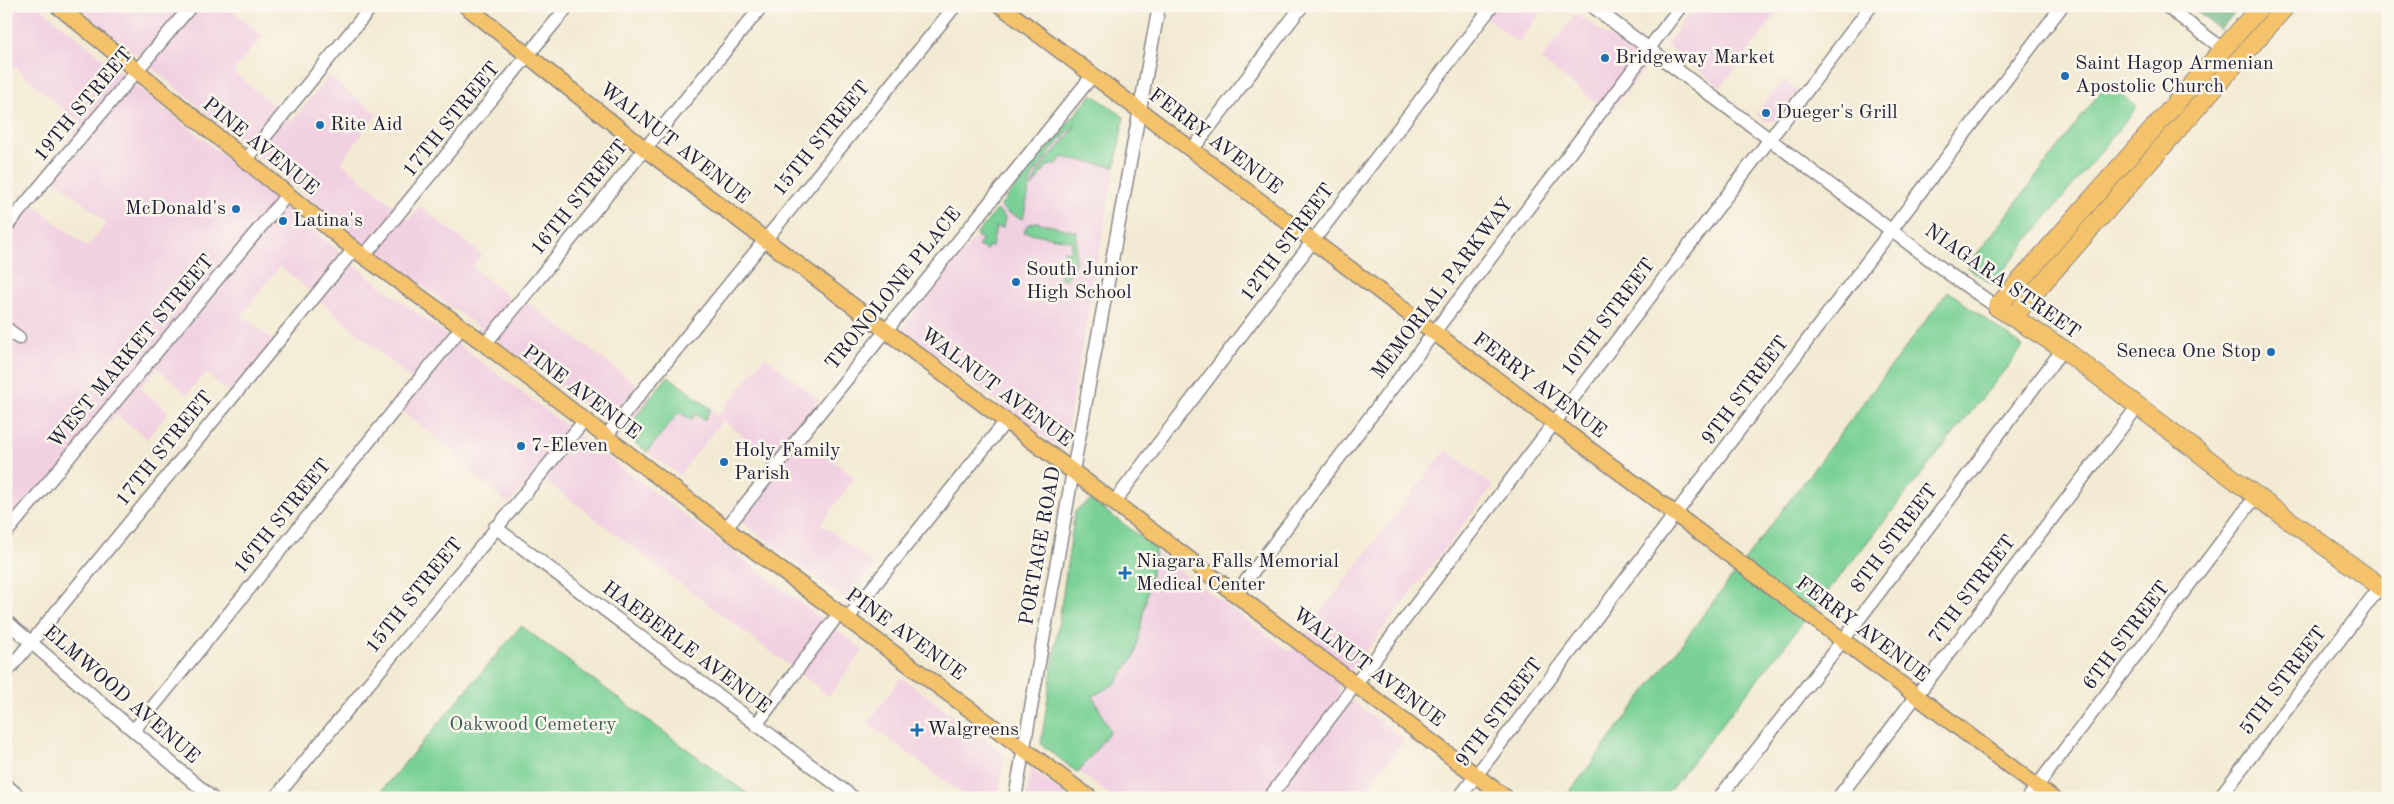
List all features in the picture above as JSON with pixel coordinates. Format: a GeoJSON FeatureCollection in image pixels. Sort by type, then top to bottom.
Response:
{"type":"FeatureCollection","features":[{"type":"Feature","properties":{"kind":"highway"},"geometry":{"type":"LineString","coordinates":[[1997,307],[2261,6]]}},
{"type":"Feature","properties":{"kind":"highway"},"geometry":{"type":"LineString","coordinates":[[2013,317],[2286,6]]}},
{"type":"Feature","properties":{"kind":"highway","name":"NIAGARA STREET"},"geometry":{"type":"LineString","coordinates":[[1997,307],[2063,349],[2256,496],[2384,589]]}},
{"type":"Feature","properties":{"kind":"main road","name":"PINE AVENUE"},"geometry":{"type":"LineString","coordinates":[[58,6],[359,253],[485,344],[726,528],[1090,798]]}},
{"type":"Feature","properties":{"kind":"main road","name":"WALNUT AVENUE"},"geometry":{"type":"LineString","coordinates":[[466,6],[645,149],[1506,798]]}},
{"type":"Feature","properties":{"kind":"main road","name":"FERRY AVENUE"},"geometry":{"type":"LineString","coordinates":[[1001,6],[1916,695],[2032,792],[2052,798]]}},
{"type":"Feature","properties":{"kind":"street","name":"19TH STREET"},"geometry":{"type":"LineString","coordinates":[[6,227],[191,6]]}},
{"type":"Feature","properties":{"kind":"street"},"geometry":{"type":"LineString","coordinates":[[245,161],[372,6]]}},
{"type":"Feature","properties":{"kind":"street","name":"17TH STREET"},"geometry":{"type":"LineString","coordinates":[[6,673],[359,253],[528,56],[568,6]]}},
{"type":"Feature","properties":{"kind":"street","name":"16TH STREET"},"geometry":{"type":"LineString","coordinates":[[485,344],[762,6]]}},
{"type":"Feature","properties":{"kind":"street","name":"15TH STREET"},"geometry":{"type":"LineString","coordinates":[[606,436],[955,6]]}},
{"type":"Feature","properties":{"kind":"street","name":"PORTAGE ROAD"},"geometry":{"type":"LineString","coordinates":[[1016,798],[1073,471],[1159,6]]}},
{"type":"Feature","properties":{"kind":"street"},"geometry":{"type":"LineString","coordinates":[[1192,150],[1302,6]]}},
{"type":"Feature","properties":{"kind":"street","name":"12TH STREET"},"geometry":{"type":"LineString","coordinates":[[1114,502],[1492,6]]}},
{"type":"Feature","properties":{"kind":"street","name":"NIAGARA STREET"},"geometry":{"type":"LineString","coordinates":[[1592,6],[1891,231],[1997,307]]}},
{"type":"Feature","properties":{"kind":"street","name":"MEMORIAL PARKWAY"},"geometry":{"type":"LineString","coordinates":[[1236,594],[1680,6]]}},
{"type":"Feature","properties":{"kind":"street","name":"10TH STREET"},"geometry":{"type":"LineString","coordinates":[[1270,798],[1871,6]]}},
{"type":"Feature","properties":{"kind":"street","name":"9TH STREET"},"geometry":{"type":"LineString","coordinates":[[1459,798],[2062,6]]}},
{"type":"Feature","properties":{"kind":"street"},"geometry":{"type":"LineString","coordinates":[[2166,6],[2223,49]]}},
{"type":"Feature","properties":{"kind":"street","name":"TRONOLONE PLACE"},"geometry":{"type":"LineString","coordinates":[[726,528],[1093,76]]}},
{"type":"Feature","properties":{"kind":"street","name":"WEST MARKET STREET"},"geometry":{"type":"LineString","coordinates":[[6,533],[287,195]]}},
{"type":"Feature","properties":{"kind":"street","name":"16TH STREET"},"geometry":{"type":"LineString","coordinates":[[134,730],[462,327]]}},
{"type":"Feature","properties":{"kind":"street"},"geometry":{"type":"LineString","coordinates":[[6,328],[19,338]]}},
{"type":"Feature","properties":{"kind":"street","name":"8TH STREET"},"geometry":{"type":"LineString","coordinates":[[1719,798],[1843,640],[2063,349]]}},
{"type":"Feature","properties":{"kind":"street","name":"7TH STREET"},"geometry":{"type":"LineString","coordinates":[[1838,798],[2138,406]]}},
{"type":"Feature","properties":{"kind":"street","name":"15TH STREET"},"geometry":{"type":"LineString","coordinates":[[275,798],[495,527],[585,420]]}},
{"type":"Feature","properties":{"kind":"street"},"geometry":{"type":"LineString","coordinates":[[756,724],[1006,421]]}},
{"type":"Feature","properties":{"kind":"street","name":"6TH STREET"},"geometry":{"type":"LineString","coordinates":[[2032,792],[2256,496]]}},
{"type":"Feature","properties":{"kind":"street","name":"HAEBERLE AVENUE"},"geometry":{"type":"LineString","coordinates":[[495,527],[854,798]]}},
{"type":"Feature","properties":{"kind":"street","name":"5TH STREET"},"geometry":{"type":"LineString","coordinates":[[2219,798],[2384,589]]}},
{"type":"Feature","properties":{"kind":"street","name":"ELMWOOD AVENUE"},"geometry":{"type":"LineString","coordinates":[[6,621],[212,798]]}},
{"type":"Feature","properties":{"kind":"street"},"geometry":{"type":"LineString","coordinates":[[6,785],[21,798]]}},
{"type":"Feature","properties":{"kind":"shaded area"},"geometry":{"type":"Polygon","coordinates":[[[6,6],[38,6],[251,178],[369,277],[863,650],[829,696],[535,473],[509,504],[452,456],[455,452],[391,403],[411,379],[280,266],[242,315],[281,347],[238,399],[206,373],[187,394],[157,368],[140,388],[168,412],[147,439],[116,414],[6,539],[6,348],[12,341],[6,336],[6,218],[23,197],[87,247],[107,223],[44,170],[81,124],[6,60],[6,6]]]}},
{"type":"Feature","properties":{"kind":"shaded area"},"geometry":{"type":"Polygon","coordinates":[[[77,6],[226,6],[262,36],[233,72],[292,121],[329,76],[377,114],[341,162],[409,219],[420,206],[482,255],[472,267],[512,300],[533,306],[652,396],[623,433],[360,240],[77,6]]]}},
{"type":"Feature","properties":{"kind":"shaded area"},"geometry":{"type":"Polygon","coordinates":[[[1482,6],[1546,6],[1518,42],[1478,12],[1482,6]]]}},
{"type":"Feature","properties":{"kind":"shaded area"},"geometry":{"type":"Polygon","coordinates":[[[1695,6],[1783,6],[1721,87],[1666,45],[1695,6]]]}},
{"type":"Feature","properties":{"kind":"shaded area"},"geometry":{"type":"Polygon","coordinates":[[[1576,14],[1648,64],[1610,113],[1541,60],[1576,14]]]}},
{"type":"Feature","properties":{"kind":"shaded area"},"geometry":{"type":"Polygon","coordinates":[[[1783,79],[1798,91],[1775,121],[1766,122],[1756,114],[1783,79]]]}},
{"type":"Feature","properties":{"kind":"shaded area","name":"South Junior High School"},"geometry":{"type":"Polygon","coordinates":[[[1092,94],[1124,117],[1063,451],[901,329],[1092,94]]]}},
{"type":"Feature","properties":{"kind":"shaded area"},"geometry":{"type":"Polygon","coordinates":[[[765,356],[819,400],[794,432],[855,478],[821,524],[877,566],[851,600],[847,601],[731,514],[773,460],[723,420],[679,475],[647,452],[679,412],[695,414],[704,420],[711,409],[719,415],[765,356]]]}},
{"type":"Feature","properties":{"kind":"shaded area","name":"Niagara Falls Memorial Medical Center"},"geometry":{"type":"Polygon","coordinates":[[[1446,450],[1493,486],[1337,689],[1404,740],[1361,798],[1114,798],[1045,746],[1042,738],[1077,508],[1087,502],[1290,652],[1446,450]]]}},
{"type":"Feature","properties":{"kind":"shaded area"},"geometry":{"type":"Polygon","coordinates":[[[901,677],[1005,755],[998,798],[964,798],[965,796],[868,723],[901,677]]]}},
{"type":"Feature","properties":{"kind":"shaded area"},"geometry":{"type":"Polygon","coordinates":[[[1031,769],[1070,798],[1026,798],[1031,769]]]}},
{"type":"Feature","properties":{"kind":"green space"},"geometry":{"type":"Polygon","coordinates":[[[2190,6],[2240,6],[2220,30],[2190,6]]]}},
{"type":"Feature","properties":{"kind":"green space"},"geometry":{"type":"Polygon","coordinates":[[[2107,83],[2137,107],[1992,284],[1967,267],[2107,83]]]}},
{"type":"Feature","properties":{"kind":"green space"},"geometry":{"type":"Polygon","coordinates":[[[1092,94],[1124,117],[1115,167],[1062,157],[1057,164],[1047,166],[1032,187],[1040,169],[1076,124],[1054,147],[1032,177],[1023,219],[1006,212],[1000,206],[1092,94]]]}},
{"type":"Feature","properties":{"kind":"green space"},"geometry":{"type":"Polygon","coordinates":[[[997,210],[1005,217],[1003,228],[996,227],[992,247],[988,246],[987,250],[978,246],[983,240],[976,235],[997,210]]]}},
{"type":"Feature","properties":{"kind":"green space"},"geometry":{"type":"Polygon","coordinates":[[[1036,222],[1077,232],[1075,264],[1066,280],[1060,277],[1064,251],[1070,252],[1072,241],[1024,232],[1027,225],[1036,222]]]}},
{"type":"Feature","properties":{"kind":"green space"},"geometry":{"type":"Polygon","coordinates":[[[1948,291],[2023,347],[1663,798],[1565,798],[1948,291]]]}},
{"type":"Feature","properties":{"kind":"green space"},"geometry":{"type":"Polygon","coordinates":[[[668,376],[711,409],[704,420],[695,414],[691,420],[679,412],[647,452],[623,433],[668,376]]]}},
{"type":"Feature","properties":{"kind":"green space"},"geometry":{"type":"Polygon","coordinates":[[[1091,500],[1156,548],[1135,656],[1115,684],[1093,696],[1110,731],[1078,773],[1041,744],[1075,511],[1091,500]]]}},
{"type":"Feature","properties":{"kind":"green space","name":"Oakwood Cemetery"},"geometry":{"type":"Polygon","coordinates":[[[521,626],[753,798],[375,798],[521,626]]]}},
{"type":"Feature","properties":{"kind":"place","name":"Bridgeway Market"},"geometry":{"type":"Point","coordinates":[1605,58]}},
{"type":"Feature","properties":{"kind":"place","name":"Saint Hagop Armenian Apostolic Church"},"geometry":{"type":"Point","coordinates":[2065,76]}},
{"type":"Feature","properties":{"kind":"place","name":"Dueger's Grill"},"geometry":{"type":"Point","coordinates":[1766,113]}},
{"type":"Feature","properties":{"kind":"place","name":"Rite Aid"},"geometry":{"type":"Point","coordinates":[320,125]}},
{"type":"Feature","properties":{"kind":"place","name":"McDonald's"},"geometry":{"type":"Point","coordinates":[236,209]}},
{"type":"Feature","properties":{"kind":"place","name":"Latina's"},"geometry":{"type":"Point","coordinates":[283,221]}},
{"type":"Feature","properties":{"kind":"place","name":"South Junior High School"},"geometry":{"type":"Point","coordinates":[1016,282]}},
{"type":"Feature","properties":{"kind":"place","name":"Seneca One Stop"},"geometry":{"type":"Point","coordinates":[2271,352]}},
{"type":"Feature","properties":{"kind":"place","name":"7-Eleven"},"geometry":{"type":"Point","coordinates":[521,446]}},
{"type":"Feature","properties":{"kind":"place","name":"Holy Family Parish"},"geometry":{"type":"Point","coordinates":[724,462]}},
{"type":"Feature","properties":{"kind":"place","name":"Niagara Falls Memorial Medical Center"},"geometry":{"type":"Point","coordinates":[1125,573]}},
{"type":"Feature","properties":{"kind":"place","name":"Walgreens"},"geometry":{"type":"Point","coordinates":[917,730]}}]}
